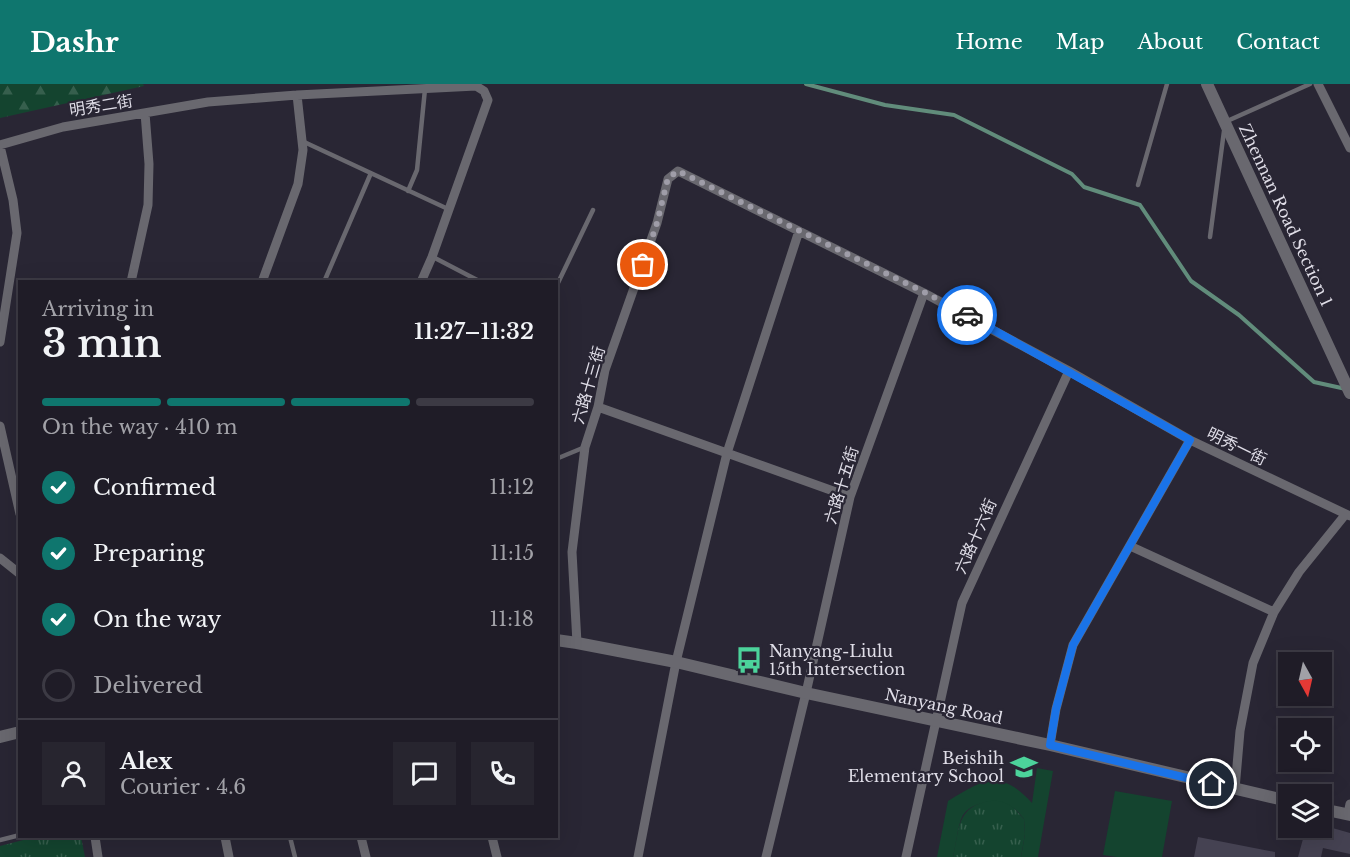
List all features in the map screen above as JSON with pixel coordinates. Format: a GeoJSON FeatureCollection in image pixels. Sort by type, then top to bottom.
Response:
{"type":"FeatureCollection","features":[{"type":"Feature","properties":{"kind":"street","name":"Zhennan Road Section 1"},"geometry":{"type":"LineString","coordinates":[[1207,84],[1350,393]]}},
{"type":"Feature","properties":{"kind":"street"},"geometry":{"type":"LineString","coordinates":[[1318,84],[1350,148]]}},
{"type":"Feature","properties":{"kind":"street","name":"明秀二街"},"geometry":{"type":"LineString","coordinates":[[0,145],[63,127],[208,102],[476,86],[484,91],[488,100],[448,210]]}},
{"type":"Feature","properties":{"kind":"street"},"geometry":{"type":"LineString","coordinates":[[263,280],[298,184],[303,150],[297,95]]}},
{"type":"Feature","properties":{"kind":"street"},"geometry":{"type":"LineString","coordinates":[[131,280],[148,205],[149,164],[145,113]]}},
{"type":"Feature","properties":{"kind":"street"},"geometry":{"type":"LineString","coordinates":[[0,145],[13,200],[16,233],[0,341]]}},
{"type":"Feature","properties":{"kind":"street","name":"明秀一街"},"geometry":{"type":"LineString","coordinates":[[668,178],[678,171],[924,292],[1070,371],[1190,440],[1347,516]]}},
{"type":"Feature","properties":{"kind":"street","name":"六路十三街"},"geometry":{"type":"LineString","coordinates":[[577,643],[572,552],[585,447],[598,407],[606,370],[657,223],[668,178]]}},
{"type":"Feature","properties":{"kind":"street"},"geometry":{"type":"LineString","coordinates":[[422,280],[448,210]]}},
{"type":"Feature","properties":{"kind":"street"},"geometry":{"type":"LineString","coordinates":[[638,857],[676,662],[727,453],[799,231]]}},
{"type":"Feature","properties":{"kind":"street","name":"六路十五街"},"geometry":{"type":"LineString","coordinates":[[765,857],[806,693],[850,497],[924,292]]}},
{"type":"Feature","properties":{"kind":"street","name":"六路十六街"},"geometry":{"type":"LineString","coordinates":[[906,857],[962,603],[1070,371]]}},
{"type":"Feature","properties":{"kind":"street"},"geometry":{"type":"LineString","coordinates":[[598,407],[850,497]]}},
{"type":"Feature","properties":{"kind":"street"},"geometry":{"type":"LineString","coordinates":[[0,426],[5,472],[18,508]]}},
{"type":"Feature","properties":{"kind":"street"},"geometry":{"type":"LineString","coordinates":[[1050,745],[1056,709],[1073,645],[1190,440]]}},
{"type":"Feature","properties":{"kind":"street"},"geometry":{"type":"LineString","coordinates":[[1235,789],[1240,731],[1253,663],[1274,612],[1299,572],[1347,516]]}},
{"type":"Feature","properties":{"kind":"street"},"geometry":{"type":"LineString","coordinates":[[1130,546],[1274,612]]}},
{"type":"Feature","properties":{"kind":"street"},"geometry":{"type":"LineString","coordinates":[[0,558],[18,572]]}},
{"type":"Feature","properties":{"kind":"street","name":"Nanyang Road"},"geometry":{"type":"LineString","coordinates":[[558,640],[676,662],[806,693],[1050,745],[1278,799]]}},
{"type":"Feature","properties":{"kind":"street"},"geometry":{"type":"LineString","coordinates":[[0,737],[18,732]]}},
{"type":"Feature","properties":{"kind":"street"},"geometry":{"type":"LineString","coordinates":[[1332,810],[1349,811]]}},
{"type":"Feature","properties":{"kind":"street"},"geometry":{"type":"LineString","coordinates":[[95,838],[98,857]]}},
{"type":"Feature","properties":{"kind":"street"},"geometry":{"type":"LineString","coordinates":[[225,838],[229,857]]}},
{"type":"Feature","properties":{"kind":"street"},"geometry":{"type":"LineString","coordinates":[[361,838],[366,857]]}},
{"type":"Feature","properties":{"kind":"street"},"geometry":{"type":"LineString","coordinates":[[492,838],[497,857]]}},
{"type":"Feature","properties":{"kind":"lane"},"geometry":{"type":"LineString","coordinates":[[1138,185],[1167,84]]}},
{"type":"Feature","properties":{"kind":"lane"},"geometry":{"type":"LineString","coordinates":[[1210,237],[1225,122],[1310,84]]}},
{"type":"Feature","properties":{"kind":"lane"},"geometry":{"type":"LineString","coordinates":[[408,190],[417,170],[425,89]]}},
{"type":"Feature","properties":{"kind":"lane"},"geometry":{"type":"LineString","coordinates":[[302,141],[448,210]]}},
{"type":"Feature","properties":{"kind":"lane"},"geometry":{"type":"LineString","coordinates":[[325,280],[371,173]]}},
{"type":"Feature","properties":{"kind":"lane"},"geometry":{"type":"LineString","coordinates":[[558,283],[593,210]]}},
{"type":"Feature","properties":{"kind":"lane"},"geometry":{"type":"LineString","coordinates":[[432,257],[477,280]]}},
{"type":"Feature","properties":{"kind":"lane"},"geometry":{"type":"LineString","coordinates":[[558,458],[585,447]]}},
{"type":"Feature","properties":{"kind":"lane"},"geometry":{"type":"LineString","coordinates":[[0,840],[18,836]]}},
{"type":"Feature","properties":{"kind":"lane"},"geometry":{"type":"LineString","coordinates":[[290,838],[296,857]]}},
{"type":"Feature","properties":{"kind":"green space"},"geometry":{"type":"Polygon","coordinates":[[[0,84],[143,84],[144,86],[0,118],[0,84]]]}},
{"type":"Feature","properties":{"kind":"green space"},"geometry":{"type":"Polygon","coordinates":[[[1037,768],[1053,771],[1038,857],[1021,857],[1025,834],[1024,819],[1010,805],[993,801],[977,805],[966,811],[960,823],[953,857],[937,857],[948,801],[982,783],[1001,781],[1021,792],[1032,803],[1037,768]]]}},
{"type":"Feature","properties":{"kind":"green space"},"geometry":{"type":"Polygon","coordinates":[[[1115,791],[1172,801],[1162,857],[1103,855],[1115,791]]]}},
{"type":"Feature","properties":{"kind":"green space"},"geometry":{"type":"Polygon","coordinates":[[[997,799],[1010,804],[1024,819],[1025,834],[1021,857],[953,857],[959,826],[967,811],[984,802],[997,799]]]}},
{"type":"Feature","properties":{"kind":"green space"},"geometry":{"type":"Polygon","coordinates":[[[31,838],[81,838],[85,857],[0,857],[0,846],[31,838]]]}},
{"type":"Feature","properties":{"kind":"building"},"geometry":{"type":"Polygon","coordinates":[[[1332,828],[1350,833],[1350,854],[1323,848],[1321,857],[1298,857],[1303,838],[1332,838],[1332,828]]]}},
{"type":"Feature","properties":{"kind":"building"},"geometry":{"type":"Polygon","coordinates":[[[1198,837],[1275,852],[1275,857],[1194,857],[1198,837]]]}},
{"type":"Feature","properties":{"kind":"waterway"},"geometry":{"type":"LineString","coordinates":[[806,84],[885,105],[954,115],[1072,174],[1084,187],[1140,205],[1191,281],[1239,315],[1314,382],[1346,389]]}},
{"type":"Feature","properties":{"kind":"way so far"},"geometry":{"type":"LineString","coordinates":[[643,265],[657,223],[668,178],[678,171],[967,315]]}},
{"type":"Feature","properties":{"kind":"place","name":"Nanyang-Liulu 15th Intersection"},"geometry":{"type":"Point","coordinates":[749,660]}},
{"type":"Feature","properties":{"kind":"place","name":"Beishih Elementary School"},"geometry":{"type":"Point","coordinates":[1024,767]}},
{"type":"Feature","properties":{"kind":"route"},"geometry":{"type":"LineString","coordinates":[[967,315],[1190,440],[1073,645],[1056,709],[1050,745],[1212,784]]}}]}
